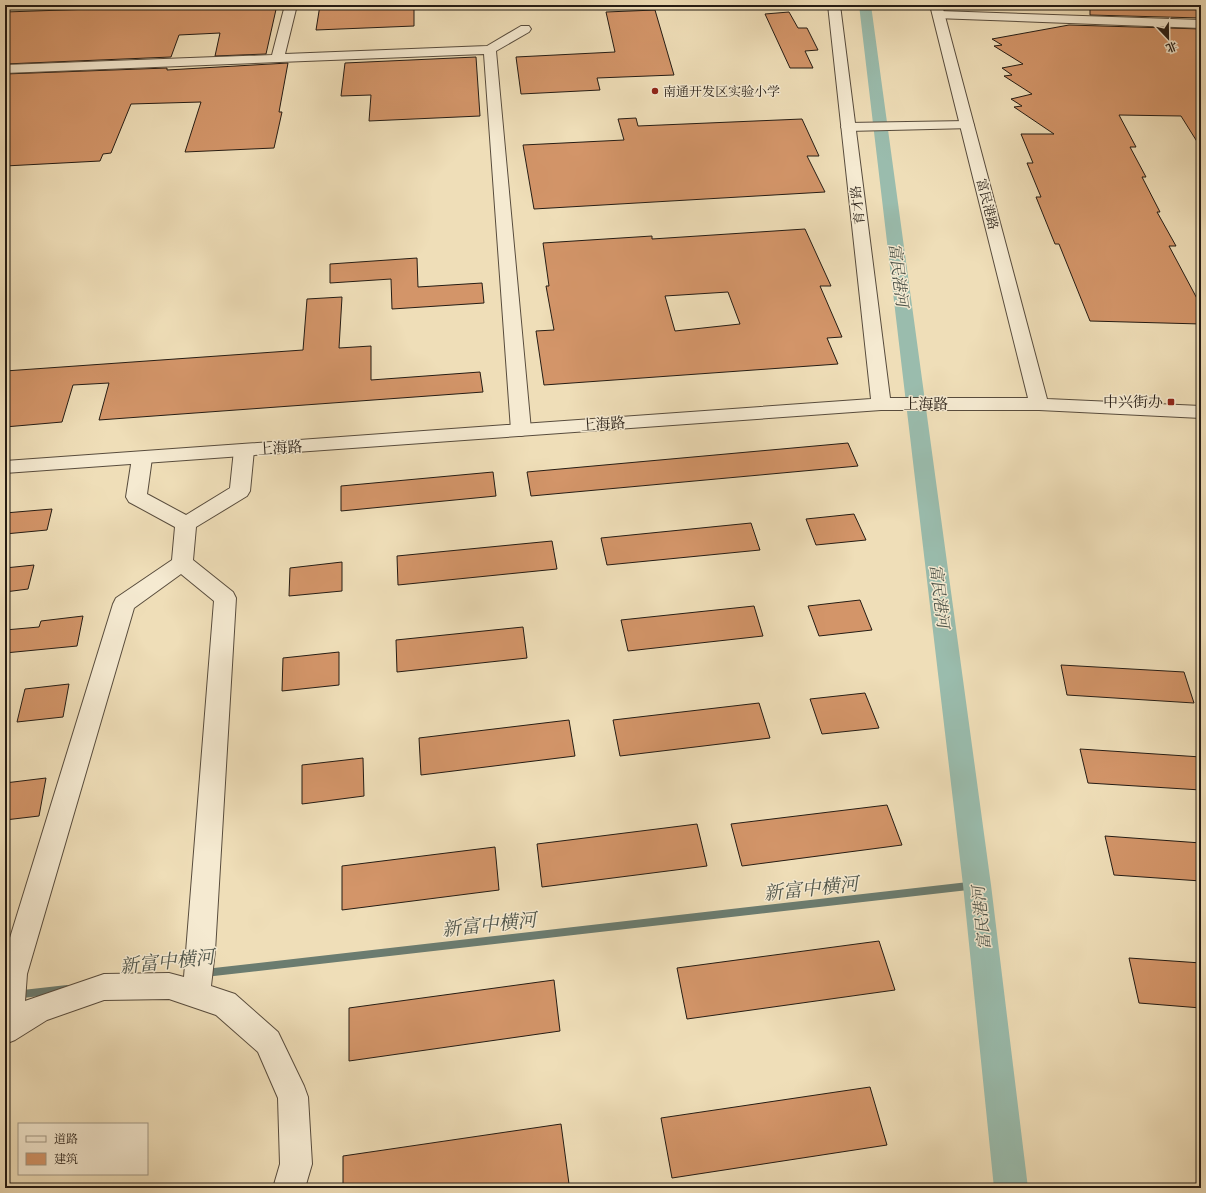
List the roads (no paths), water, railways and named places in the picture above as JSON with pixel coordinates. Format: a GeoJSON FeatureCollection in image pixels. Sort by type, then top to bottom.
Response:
{"type":"FeatureCollection","features":[{"type":"Feature","properties":{"kind":"street"},"geometry":{"type":"LineString","coordinates":[[278,58],[291,5]]}},
{"type":"Feature","properties":{"kind":"street","name":"育才路"},"geometry":{"type":"LineString","coordinates":[[834,5],[882,404]]}},
{"type":"Feature","properties":{"kind":"street"},"geometry":{"type":"LineString","coordinates":[[938,10],[1201,24]]}},
{"type":"Feature","properties":{"kind":"street","name":"富民港路"},"geometry":{"type":"LineString","coordinates":[[938,10],[1039,404]]}},
{"type":"Feature","properties":{"kind":"street"},"geometry":{"type":"LineString","coordinates":[[5,69],[490,50],[525,29]]}},
{"type":"Feature","properties":{"kind":"street"},"geometry":{"type":"LineString","coordinates":[[490,50],[521,430]]}},
{"type":"Feature","properties":{"kind":"street"},"geometry":{"type":"LineString","coordinates":[[849,127],[967,125]]}},
{"type":"Feature","properties":{"kind":"street","name":"上海路"},"geometry":{"type":"LineString","coordinates":[[5,468],[882,404],[1039,404],[1201,412]]}},
{"type":"Feature","properties":{"kind":"street"},"geometry":{"type":"LineString","coordinates":[[186,524],[240,491],[244,450]]}},
{"type":"Feature","properties":{"kind":"street"},"geometry":{"type":"LineString","coordinates":[[142,458],[136,497],[186,524]]}},
{"type":"Feature","properties":{"kind":"street"},"geometry":{"type":"LineString","coordinates":[[6,1029],[13,974],[124,604],[182,563],[186,524]]}},
{"type":"Feature","properties":{"kind":"street"},"geometry":{"type":"LineString","coordinates":[[182,563],[225,598],[201,952],[196,995]]}},
{"type":"Feature","properties":{"kind":"street"},"geometry":{"type":"LineString","coordinates":[[6,1029],[38,1009],[104,987],[169,986],[225,1004],[268,1042],[293,1097],[296,1164],[289,1188]]}},
{"type":"Feature","properties":{"kind":"waterway","name":"富民港河"},"geometry":{"type":"LineString","coordinates":[[865,5],[977,885],[1011,1188]]}},
{"type":"Feature","properties":{"kind":"waterway","name":"新富中横河"},"geometry":{"type":"LineString","coordinates":[[205,973],[977,885]]}},
{"type":"Feature","properties":{"kind":"waterway","name":"新富中横河"},"geometry":{"type":"LineString","coordinates":[[5,996],[67,989]]}},
{"type":"Feature","properties":{"kind":"place","name":"南通开发区实验小学"},"geometry":{"type":"Point","coordinates":[655,91]}},
{"type":"Feature","properties":{"kind":"place","name":"中兴街办"},"geometry":{"type":"Point","coordinates":[1171,402]}}]}
